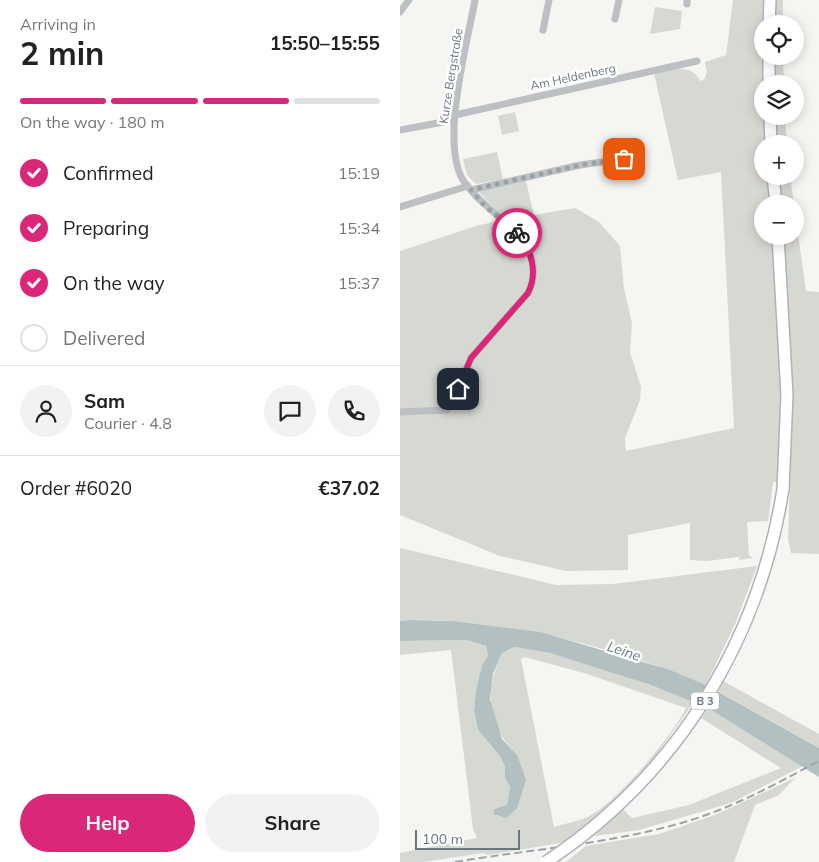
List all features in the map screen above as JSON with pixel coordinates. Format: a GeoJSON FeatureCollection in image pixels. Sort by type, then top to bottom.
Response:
{"type":"FeatureCollection","features":[{"type":"Feature","properties":{"kind":"main road"},"geometry":{"type":"LineString","coordinates":[[769,15],[770,0]]}},
{"type":"Feature","properties":{"kind":"main road","name":"B 3"},"geometry":{"type":"LineString","coordinates":[[546,862],[594,827],[633,792],[673,747],[704,704],[737,644],[755,601],[775,534],[783,489],[787,395],[779,245]]}},
{"type":"Feature","properties":{"kind":"street"},"geometry":{"type":"LineString","coordinates":[[400,12],[409,0]]}},
{"type":"Feature","properties":{"kind":"street","name":"Kurze Bergstraße"},"geometry":{"type":"LineString","coordinates":[[400,412],[447,410],[452,405],[471,358],[528,293],[534,281],[533,266],[525,242],[511,226],[484,205],[458,169],[454,147],[454,117],[475,0]]}},
{"type":"Feature","properties":{"kind":"street"},"geometry":{"type":"LineString","coordinates":[[544,30],[549,0]]}},
{"type":"Feature","properties":{"kind":"street"},"geometry":{"type":"LineString","coordinates":[[615,19],[618,0]]}},
{"type":"Feature","properties":{"kind":"street","name":"Am Heldenberg"},"geometry":{"type":"LineString","coordinates":[[400,130],[696,61]]}},
{"type":"Feature","properties":{"kind":"street"},"geometry":{"type":"LineString","coordinates":[[400,207],[470,188],[580,165],[624,159]]}},
{"type":"Feature","properties":{"kind":"shaded area"},"geometry":{"type":"Polygon","coordinates":[[[733,0],[783,0],[783,15],[754,15],[754,65],[783,65],[784,75],[754,75],[754,125],[786,125],[786,135],[754,135],[754,185],[791,185],[793,195],[754,195],[754,245],[800,245],[806,291],[819,292],[819,554],[791,553],[788,539],[790,483],[773,482],[768,521],[747,522],[749,555],[753,558],[739,560],[739,557],[707,561],[690,560],[690,523],[628,535],[628,570],[566,571],[500,556],[400,515],[400,251],[479,225],[506,220],[478,191],[526,181],[534,215],[575,208],[599,222],[620,246],[624,289],[632,323],[630,352],[641,387],[640,400],[625,438],[626,451],[734,428],[721,172],[678,180],[654,73],[680,69],[697,75],[700,81],[704,80],[707,72],[705,62],[726,55],[733,0]]]}},
{"type":"Feature","properties":{"kind":"shaded area"},"geometry":{"type":"Polygon","coordinates":[[[655,7],[682,11],[680,29],[650,34],[655,7]]]}},
{"type":"Feature","properties":{"kind":"shaded area"},"geometry":{"type":"Polygon","coordinates":[[[515,112],[519,131],[502,135],[498,116],[515,112]]]}},
{"type":"Feature","properties":{"kind":"shaded area"},"geometry":{"type":"Polygon","coordinates":[[[497,152],[503,179],[476,184],[467,175],[463,159],[497,152]]]}},
{"type":"Feature","properties":{"kind":"shaded area"},"geometry":{"type":"Polygon","coordinates":[[[400,548],[556,585],[614,584],[757,566],[736,622],[706,685],[625,655],[541,634],[452,621],[400,621],[400,548]]]}},
{"type":"Feature","properties":{"kind":"shaded area"},"geometry":{"type":"Polygon","coordinates":[[[400,621],[453,621],[540,632],[670,670],[706,685],[819,748],[819,777],[708,708],[648,684],[550,653],[514,647],[502,653],[493,674],[490,699],[502,739],[517,755],[526,780],[517,808],[506,818],[493,814],[494,809],[507,805],[510,787],[505,778],[505,767],[500,756],[478,730],[474,711],[476,690],[482,665],[488,656],[486,646],[467,640],[400,641],[400,621]]]}},
{"type":"Feature","properties":{"kind":"shaded area"},"geometry":{"type":"Polygon","coordinates":[[[467,640],[486,646],[488,656],[482,665],[476,690],[474,711],[478,730],[500,756],[505,767],[505,778],[510,787],[507,805],[494,809],[493,814],[506,818],[517,755],[499,731],[492,707],[493,681],[502,653],[514,647],[550,653],[616,672],[694,702],[657,754],[623,792],[566,842],[488,855],[483,853],[423,862],[400,862],[400,853],[477,838],[473,829],[451,650],[400,655],[400,641],[467,640]],[[524,657],[521,659],[554,827],[593,814],[617,795],[658,749],[686,708],[584,673],[524,657]]]}},
{"type":"Feature","properties":{"kind":"shaded area"},"geometry":{"type":"Polygon","coordinates":[[[723,681],[819,734],[819,748],[718,691],[723,681]]]}},
{"type":"Feature","properties":{"kind":"shaded area"},"geometry":{"type":"Polygon","coordinates":[[[708,708],[803,766],[731,803],[639,830],[594,836],[623,809],[632,818],[689,805],[781,768],[701,718],[708,708]]]}},
{"type":"Feature","properties":{"kind":"shaded area"},"geometry":{"type":"Polygon","coordinates":[[[795,778],[779,795],[755,805],[734,862],[566,862],[586,846],[659,834],[715,815],[795,778]]]}},
{"type":"Feature","properties":{"kind":"railway"},"geometry":{"type":"LineString","coordinates":[[455,862],[601,841],[688,821],[738,802],[819,761]]}},
{"type":"Feature","properties":{"kind":"way so far"},"geometry":{"type":"LineString","coordinates":[[517,233],[484,205],[471,190],[580,165],[624,159]]}},
{"type":"Feature","properties":{"kind":"route"},"geometry":{"type":"LineString","coordinates":[[458,389],[471,358],[528,293],[534,281],[533,266],[525,242],[517,233]]}},
{"type":"Feature","properties":{"kind":"water label","name":"Leine"},"geometry":{"type":"Point","coordinates":[624,651]}}]}
